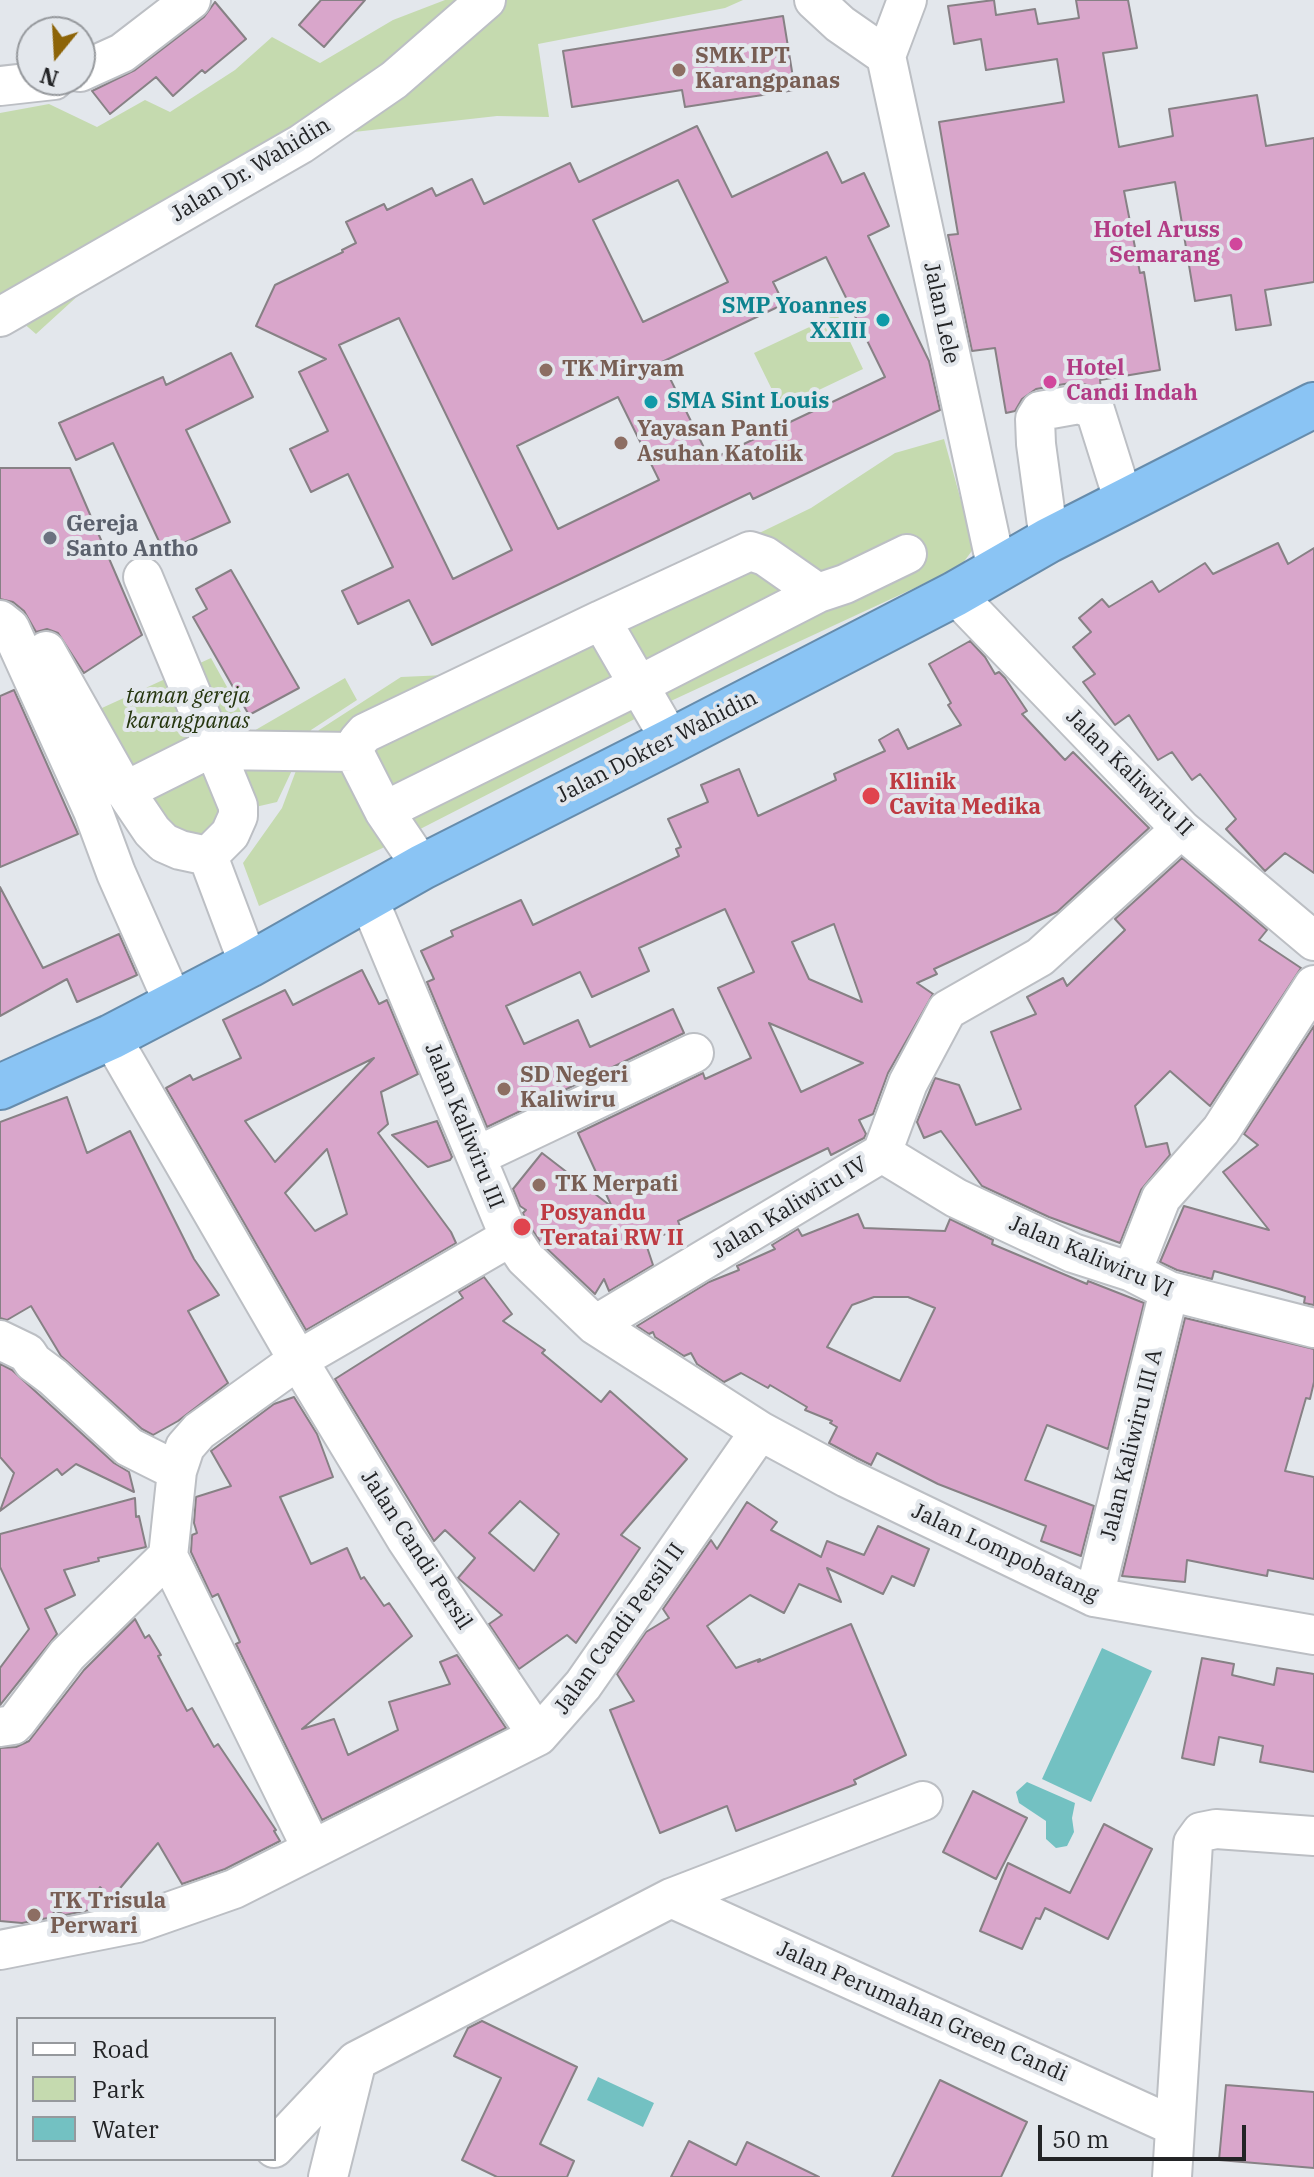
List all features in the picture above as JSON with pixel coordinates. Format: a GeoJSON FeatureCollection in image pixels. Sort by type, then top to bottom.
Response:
{"type":"FeatureCollection","features":[{"type":"Feature","properties":{"kind":"highway","name":"Jalan Dokter Wahidin"},"geometry":{"type":"LineString","coordinates":[[0,1087],[111,1037],[249,965],[422,867],[955,594],[1049,540],[1314,405]]}},
{"type":"Feature","properties":{"kind":"street"},"geometry":{"type":"LineString","coordinates":[[96,65],[122,53],[191,0]]}},
{"type":"Feature","properties":{"kind":"street","name":"Jalan Dr. Wahidin"},"geometry":{"type":"LineString","coordinates":[[0,317],[301,144],[394,80],[486,0]]}},
{"type":"Feature","properties":{"kind":"street"},"geometry":{"type":"LineString","coordinates":[[814,0],[840,24],[886,56],[907,0]]}},
{"type":"Feature","properties":{"kind":"street","name":"Jalan Lele"},"geometry":{"type":"LineString","coordinates":[[886,56],[997,570]]}},
{"type":"Feature","properties":{"kind":"street"},"geometry":{"type":"LineString","coordinates":[[1049,540],[1036,444],[1035,419],[1040,411],[1079,404],[1095,410],[1124,502]]}},
{"type":"Feature","properties":{"kind":"street"},"geometry":{"type":"LineString","coordinates":[[422,867],[384,811],[354,752],[365,733],[750,551],[765,556],[818,593]]}},
{"type":"Feature","properties":{"kind":"street"},"geometry":{"type":"LineString","coordinates":[[384,811],[818,593],[845,584],[907,554]]}},
{"type":"Feature","properties":{"kind":"street"},"geometry":{"type":"LineString","coordinates":[[143,577],[238,806],[238,816],[230,834],[208,856]]}},
{"type":"Feature","properties":{"kind":"street","name":"Jalan Kaliwiru II"},"geometry":{"type":"LineString","coordinates":[[955,594],[1181,829],[1314,941]]}},
{"type":"Feature","properties":{"kind":"street"},"geometry":{"type":"LineString","coordinates":[[0,620],[10,628],[93,811],[116,873],[174,1004]]}},
{"type":"Feature","properties":{"kind":"street"},"geometry":{"type":"LineString","coordinates":[[601,620],[671,741]]}},
{"type":"Feature","properties":{"kind":"street"},"geometry":{"type":"LineString","coordinates":[[46,651],[125,791],[152,831],[164,843],[208,856]]}},
{"type":"Feature","properties":{"kind":"street"},"geometry":{"type":"LineString","coordinates":[[125,791],[199,754],[215,750],[354,752]]}},
{"type":"Feature","properties":{"kind":"street","name":"Jalan Kaliwiru IV"},"geometry":{"type":"LineString","coordinates":[[595,1325],[882,1153],[908,1083],[947,1010],[1040,957],[1181,829]]}},
{"type":"Feature","properties":{"kind":"street"},"geometry":{"type":"LineString","coordinates":[[208,856],[249,965]]}},
{"type":"Feature","properties":{"kind":"street","name":"Jalan Kaliwiru III"},"geometry":{"type":"LineString","coordinates":[[368,898],[510,1237],[525,1258],[595,1325],[760,1431]]}},
{"type":"Feature","properties":{"kind":"street"},"geometry":{"type":"LineString","coordinates":[[1132,1272],[1161,1198],[1221,1130],[1314,985]]}},
{"type":"Feature","properties":{"kind":"street","name":"Jalan Candi Persil"},"geometry":{"type":"LineString","coordinates":[[111,1037],[298,1360],[406,1539],[538,1736]]}},
{"type":"Feature","properties":{"kind":"street"},"geometry":{"type":"LineString","coordinates":[[477,1156],[694,1053]]}},
{"type":"Feature","properties":{"kind":"street","name":"Jalan Kaliwiru VI"},"geometry":{"type":"LineString","coordinates":[[882,1153],[969,1205],[1073,1253],[1132,1272],[1169,1291],[1314,1328]]}},
{"type":"Feature","properties":{"kind":"street"},"geometry":{"type":"LineString","coordinates":[[0,1950],[150,1919],[234,1889],[312,1849],[168,1556],[177,1471],[185,1447],[199,1431],[298,1360],[510,1237]]}},
{"type":"Feature","properties":{"kind":"street","name":"Jalan Kaliwiru III A"},"geometry":{"type":"LineString","coordinates":[[1094,1597],[1169,1291]]}},
{"type":"Feature","properties":{"kind":"street"},"geometry":{"type":"LineString","coordinates":[[0,1340],[27,1353],[33,1362],[129,1447],[177,1471]]}},
{"type":"Feature","properties":{"kind":"street","name":"Jalan Lompobatang"},"geometry":{"type":"LineString","coordinates":[[760,1431],[847,1478],[1094,1597],[1314,1635]]}},
{"type":"Feature","properties":{"kind":"street","name":"Jalan Candi Persil II"},"geometry":{"type":"LineString","coordinates":[[312,1849],[538,1736],[583,1685],[760,1431]]}},
{"type":"Feature","properties":{"kind":"street"},"geometry":{"type":"LineString","coordinates":[[0,1727],[13,1725],[17,1721],[67,1655],[168,1556]]}},
{"type":"Feature","properties":{"kind":"street"},"geometry":{"type":"LineString","coordinates":[[276,2148],[356,2061],[671,1898],[923,1801]]}},
{"type":"Feature","properties":{"kind":"street"},"geometry":{"type":"LineString","coordinates":[[1172,2177],[1195,1838],[1201,1832],[1216,1829],[1314,1836]]}},
{"type":"Feature","properties":{"kind":"street","name":"Jalan Perumahan Green Candi"},"geometry":{"type":"LineString","coordinates":[[671,1898],[1174,2126]]}},
{"type":"Feature","properties":{"kind":"street"},"geometry":{"type":"LineString","coordinates":[[276,2151],[326,2177],[356,2061]]}},
{"type":"Feature","properties":{"kind":"green space"},"geometry":{"type":"Polygon","coordinates":[[[445,0],[743,0],[725,8],[538,44],[549,117],[497,116],[354,132],[266,188],[81,293],[36,334],[0,303],[0,113],[49,104],[97,127],[145,100],[170,112],[235,70],[272,37],[320,63],[393,20],[445,0]]]}},
{"type":"Feature","properties":{"kind":"green space"},"geometry":{"type":"Polygon","coordinates":[[[837,314],[863,369],[781,408],[754,353],[837,314]]]}},
{"type":"Feature","properties":{"kind":"green space"},"geometry":{"type":"Polygon","coordinates":[[[944,439],[974,548],[960,567],[660,706],[391,844],[259,906],[243,863],[282,808],[300,760],[319,730],[401,677],[468,674],[811,508],[895,453],[944,439]]]}},
{"type":"Feature","properties":{"kind":"green space","name":"taman gereja karangpanas"},"geometry":{"type":"Polygon","coordinates":[[[211,658],[252,732],[345,678],[357,700],[311,730],[277,802],[251,808],[213,738],[95,789],[67,724],[211,658]]]}},
{"type":"Feature","properties":{"kind":"green space"},"geometry":{"type":"Polygon","coordinates":[[[203,769],[222,813],[207,839],[161,826],[146,794],[203,769]]]}},
{"type":"Feature","properties":{"kind":"water"},"geometry":{"type":"Polygon","coordinates":[[[1102,1648],[1152,1671],[1091,1802],[1042,1779],[1102,1648]]]}},
{"type":"Feature","properties":{"kind":"water"},"geometry":{"type":"Polygon","coordinates":[[[1027,1782],[1075,1803],[1072,1818],[1074,1832],[1067,1846],[1056,1848],[1046,1839],[1046,1821],[1019,1803],[1016,1792],[1027,1782]]]}},
{"type":"Feature","properties":{"kind":"water"},"geometry":{"type":"Polygon","coordinates":[[[598,2077],[654,2103],[643,2127],[587,2100],[598,2077]]]}},
{"type":"Feature","properties":{"kind":"building"},"geometry":{"type":"Polygon","coordinates":[[[321,0],[365,0],[324,47],[299,25],[321,0]]]}},
{"type":"Feature","properties":{"kind":"building"},"geometry":{"type":"Polygon","coordinates":[[[994,0],[996,15],[1035,9],[1038,24],[1079,18],[1076,0],[1128,0],[1137,48],[1103,53],[1119,147],[1173,136],[1169,109],[1257,95],[1266,146],[1314,138],[1314,282],[1265,290],[1271,325],[1236,330],[1231,295],[1195,301],[1175,182],[1124,191],[1140,273],[1144,272],[1160,370],[1100,380],[1101,389],[1076,382],[1036,389],[1022,399],[1015,411],[1006,413],[995,348],[972,351],[948,235],[958,234],[939,122],[1064,102],[1057,59],[986,70],[981,39],[954,44],[948,6],[994,0]]]}},
{"type":"Feature","properties":{"kind":"building"},"geometry":{"type":"Polygon","coordinates":[[[215,2],[246,39],[205,73],[202,70],[173,96],[156,77],[110,114],[96,96],[96,89],[135,70],[204,17],[215,2]]]}},
{"type":"Feature","properties":{"kind":"building","name":"SMK IPT Karangpanas"},"geometry":{"type":"Polygon","coordinates":[[[783,16],[795,90],[685,107],[682,90],[572,107],[563,51],[783,16]]]}},
{"type":"Feature","properties":{"kind":"building"},"geometry":{"type":"Polygon","coordinates":[[[697,126],[732,197],[827,152],[842,183],[864,173],[889,226],[868,236],[929,361],[940,410],[753,499],[750,493],[432,645],[409,600],[358,624],[342,591],[393,567],[348,474],[311,492],[290,449],[328,431],[299,372],[326,359],[256,326],[275,285],[356,243],[346,222],[384,204],[387,210],[432,188],[436,196],[472,179],[484,204],[570,163],[579,182],[697,126]],[[678,180],[593,220],[643,322],[728,282],[678,180]],[[826,257],[773,282],[784,304],[662,362],[710,460],[885,377],[826,257]],[[399,318],[339,345],[453,579],[512,550],[399,318]],[[618,397],[517,446],[558,529],[659,480],[618,397]]]}},
{"type":"Feature","properties":{"kind":"building"},"geometry":{"type":"Polygon","coordinates":[[[231,353],[253,397],[186,430],[230,522],[164,552],[113,443],[76,460],[59,423],[163,377],[166,385],[231,353]]]}},
{"type":"Feature","properties":{"kind":"building","name":"Gereja Santo Antho"},"geometry":{"type":"Polygon","coordinates":[[[0,468],[70,468],[142,635],[84,673],[58,633],[47,629],[36,632],[24,611],[13,602],[0,599],[0,468]]]}},
{"type":"Feature","properties":{"kind":"building"},"geometry":{"type":"Polygon","coordinates":[[[1278,543],[1288,564],[1314,548],[1314,873],[1285,853],[1265,871],[1226,829],[1236,819],[1200,774],[1192,780],[1172,752],[1158,760],[1129,715],[1115,725],[1083,682],[1095,674],[1073,647],[1091,632],[1079,618],[1102,599],[1109,607],[1152,581],[1159,592],[1205,563],[1213,574],[1278,543]]]}},
{"type":"Feature","properties":{"kind":"building"},"geometry":{"type":"Polygon","coordinates":[[[231,570],[299,688],[249,715],[193,617],[207,609],[196,589],[231,570]]]}},
{"type":"Feature","properties":{"kind":"building"},"geometry":{"type":"Polygon","coordinates":[[[970,641],[995,674],[999,672],[1005,678],[1027,711],[1022,714],[1065,760],[1073,752],[1149,828],[1057,912],[934,969],[937,974],[917,983],[933,994],[888,1073],[873,1114],[859,1120],[866,1134],[864,1138],[831,1155],[828,1148],[678,1221],[681,1229],[645,1241],[653,1265],[609,1291],[604,1279],[595,1294],[542,1244],[526,1221],[523,1213],[526,1210],[520,1206],[513,1189],[542,1153],[612,1207],[578,1133],[703,1073],[705,1079],[751,1058],[718,988],[754,972],[725,909],[639,948],[649,971],[592,997],[580,972],[506,1006],[524,1044],[578,1020],[590,1047],[673,1009],[684,1033],[487,1127],[427,982],[434,979],[421,951],[453,936],[451,931],[521,900],[533,925],[679,856],[676,849],[681,847],[668,819],[708,802],[701,785],[739,769],[758,816],[836,780],[834,774],[885,751],[879,740],[898,729],[908,749],[961,725],[929,664],[970,641]],[[834,924],[792,942],[809,979],[862,1002],[834,924]],[[769,1023],[801,1092],[863,1063],[769,1023]]]}},
{"type":"Feature","properties":{"kind":"building"},"geometry":{"type":"Polygon","coordinates":[[[14,690],[78,834],[0,867],[0,696],[14,690]]]}},
{"type":"Feature","properties":{"kind":"building"},"geometry":{"type":"Polygon","coordinates":[[[1182,858],[1267,930],[1259,940],[1301,968],[1210,1106],[1170,1071],[1135,1106],[1146,1147],[1167,1143],[1170,1155],[1141,1190],[1120,1243],[1049,1217],[982,1186],[941,1131],[924,1138],[917,1122],[935,1078],[959,1085],[976,1125],[1021,1109],[991,1032],[1036,1014],[1027,997],[1063,978],[1067,986],[1125,930],[1115,919],[1182,858]]]}},
{"type":"Feature","properties":{"kind":"building"},"geometry":{"type":"Polygon","coordinates":[[[0,887],[43,968],[119,934],[137,975],[77,1002],[67,979],[0,1016],[0,887]]]}},
{"type":"Feature","properties":{"kind":"building"},"geometry":{"type":"Polygon","coordinates":[[[362,970],[379,1004],[387,1000],[418,1074],[381,1092],[388,1124],[378,1133],[456,1243],[306,1330],[166,1088],[190,1075],[193,1080],[241,1058],[223,1020],[285,990],[293,1005],[362,970]],[[374,1058],[245,1121],[275,1162],[374,1058]],[[327,1149],[285,1193],[315,1231],[347,1214],[327,1149]]]}},
{"type":"Feature","properties":{"kind":"building"},"geometry":{"type":"Polygon","coordinates":[[[1314,1026],[1314,1305],[1304,1303],[1305,1297],[1279,1289],[1214,1271],[1212,1279],[1160,1262],[1184,1206],[1269,1230],[1223,1172],[1258,1145],[1244,1134],[1314,1026]]]}},
{"type":"Feature","properties":{"kind":"building"},"geometry":{"type":"Polygon","coordinates":[[[67,1097],[87,1153],[130,1131],[194,1259],[219,1295],[188,1311],[228,1383],[178,1421],[153,1435],[142,1429],[61,1356],[31,1306],[7,1320],[0,1318],[0,1122],[67,1097]]]}},
{"type":"Feature","properties":{"kind":"building"},"geometry":{"type":"Polygon","coordinates":[[[437,1121],[452,1157],[428,1167],[392,1135],[437,1121]]]}},
{"type":"Feature","properties":{"kind":"building"},"geometry":{"type":"Polygon","coordinates":[[[858,1214],[864,1228],[945,1231],[950,1219],[993,1240],[992,1244],[1087,1284],[1088,1281],[1144,1303],[1108,1449],[1047,1425],[1025,1480],[1094,1506],[1081,1556],[1041,1541],[1046,1526],[938,1484],[877,1453],[871,1465],[857,1458],[829,1443],[837,1427],[830,1423],[832,1421],[805,1410],[807,1407],[770,1385],[768,1388],[741,1373],[724,1382],[697,1364],[691,1353],[684,1356],[655,1337],[653,1332],[649,1334],[637,1326],[709,1282],[739,1270],[737,1266],[775,1249],[772,1245],[798,1229],[802,1236],[858,1214]],[[874,1297],[852,1305],[827,1347],[900,1381],[935,1308],[908,1297],[874,1297]]]}},
{"type":"Feature","properties":{"kind":"building"},"geometry":{"type":"Polygon","coordinates":[[[484,1277],[512,1314],[503,1321],[545,1350],[542,1353],[601,1402],[610,1391],[687,1459],[621,1535],[640,1548],[576,1643],[567,1635],[519,1669],[489,1624],[502,1615],[458,1578],[475,1558],[445,1530],[434,1541],[335,1379],[463,1298],[459,1292],[484,1277]],[[520,1501],[489,1533],[534,1571],[559,1534],[520,1501]]]}},
{"type":"Feature","properties":{"kind":"building"},"geometry":{"type":"Polygon","coordinates":[[[1185,1318],[1314,1349],[1314,1382],[1310,1399],[1306,1398],[1285,1471],[1314,1477],[1314,1579],[1268,1570],[1267,1576],[1187,1560],[1185,1582],[1122,1576],[1185,1318]]]}},
{"type":"Feature","properties":{"kind":"building"},"geometry":{"type":"Polygon","coordinates":[[[0,1364],[12,1370],[114,1463],[129,1472],[134,1492],[76,1464],[62,1475],[57,1469],[0,1511],[14,1473],[0,1457],[0,1364]]]}},
{"type":"Feature","properties":{"kind":"building"},"geometry":{"type":"Polygon","coordinates":[[[294,1397],[317,1434],[333,1477],[280,1497],[311,1564],[347,1548],[361,1579],[364,1577],[384,1606],[389,1603],[412,1636],[302,1729],[334,1719],[348,1755],[398,1730],[389,1702],[450,1684],[440,1662],[457,1655],[506,1728],[322,1820],[236,1644],[240,1642],[218,1594],[212,1597],[191,1552],[192,1535],[197,1533],[194,1523],[196,1497],[231,1486],[211,1451],[274,1404],[294,1397]]]}},
{"type":"Feature","properties":{"kind":"building"},"geometry":{"type":"Polygon","coordinates":[[[135,1498],[136,1517],[139,1516],[146,1547],[64,1570],[75,1595],[45,1609],[57,1634],[0,1705],[0,1668],[29,1629],[0,1567],[0,1534],[135,1498]]]}},
{"type":"Feature","properties":{"kind":"building"},"geometry":{"type":"Polygon","coordinates":[[[747,1502],[777,1522],[771,1530],[821,1557],[827,1541],[864,1555],[878,1526],[929,1549],[914,1586],[892,1576],[883,1594],[827,1568],[841,1602],[799,1584],[784,1613],[750,1595],[707,1626],[736,1668],[851,1624],[906,1755],[854,1780],[856,1784],[736,1831],[727,1806],[660,1833],[610,1710],[634,1701],[617,1674],[646,1632],[669,1618],[663,1609],[711,1540],[717,1549],[747,1502]]]}},
{"type":"Feature","properties":{"kind":"building"},"geometry":{"type":"Polygon","coordinates":[[[135,1619],[145,1638],[149,1635],[161,1655],[158,1656],[187,1711],[192,1708],[214,1747],[218,1744],[276,1830],[280,1841],[225,1869],[182,1884],[158,1843],[111,1899],[100,1887],[90,1910],[65,1915],[54,1910],[53,1917],[22,1923],[0,1921],[0,1748],[16,1747],[29,1741],[84,1670],[135,1619]]]}},
{"type":"Feature","properties":{"kind":"building"},"geometry":{"type":"Polygon","coordinates":[[[1202,1658],[1234,1664],[1232,1675],[1274,1685],[1277,1668],[1314,1674],[1314,1772],[1260,1762],[1263,1746],[1219,1737],[1214,1765],[1182,1758],[1202,1658]]]}},
{"type":"Feature","properties":{"kind":"building"},"geometry":{"type":"Polygon","coordinates":[[[973,1791],[1027,1818],[996,1879],[943,1852],[973,1791]]]}},
{"type":"Feature","properties":{"kind":"building"},"geometry":{"type":"Polygon","coordinates":[[[1104,1824],[1152,1849],[1108,1939],[1045,1908],[1040,1919],[1036,1918],[1022,1949],[980,1931],[1008,1863],[1070,1893],[1104,1824]]]}},
{"type":"Feature","properties":{"kind":"building"},"geometry":{"type":"Polygon","coordinates":[[[482,2021],[577,2067],[540,2144],[574,2161],[567,2177],[497,2177],[462,2160],[501,2078],[454,2056],[468,2028],[482,2021]]]}},
{"type":"Feature","properties":{"kind":"building"},"geometry":{"type":"Polygon","coordinates":[[[940,2080],[1027,2122],[1001,2177],[892,2177],[940,2080]]]}},
{"type":"Feature","properties":{"kind":"building"},"geometry":{"type":"Polygon","coordinates":[[[1226,2085],[1314,2092],[1314,2168],[1219,2160],[1226,2085]]]}},
{"type":"Feature","properties":{"kind":"building"},"geometry":{"type":"Polygon","coordinates":[[[689,2141],[736,2165],[747,2142],[819,2177],[671,2177],[689,2141]]]}},
{"type":"Feature","properties":{"kind":"place","name":"SMK IPT Karangpanas"},"geometry":{"type":"Point","coordinates":[679,70]}},
{"type":"Feature","properties":{"kind":"place","name":"Hotel Aruss Semarang"},"geometry":{"type":"Point","coordinates":[1236,244]}},
{"type":"Feature","properties":{"kind":"place","name":"SMP Yoannes XXIII"},"geometry":{"type":"Point","coordinates":[883,320]}},
{"type":"Feature","properties":{"kind":"place","name":"TK Miryam"},"geometry":{"type":"Point","coordinates":[546,370]}},
{"type":"Feature","properties":{"kind":"place","name":"Hotel Candi Indah"},"geometry":{"type":"Point","coordinates":[1050,382]}},
{"type":"Feature","properties":{"kind":"place","name":"SMA Sint Louis"},"geometry":{"type":"Point","coordinates":[651,402]}},
{"type":"Feature","properties":{"kind":"place","name":"Yayasan Panti Asuhan Katolik"},"geometry":{"type":"Point","coordinates":[621,443]}},
{"type":"Feature","properties":{"kind":"place","name":"Gereja Santo Antho"},"geometry":{"type":"Point","coordinates":[50,538]}},
{"type":"Feature","properties":{"kind":"place","name":"Klinik Cavita Medika"},"geometry":{"type":"Point","coordinates":[871,796]}},
{"type":"Feature","properties":{"kind":"place","name":"SD Negeri Kaliwiru"},"geometry":{"type":"Point","coordinates":[504,1089]}},
{"type":"Feature","properties":{"kind":"place","name":"TK Merpati"},"geometry":{"type":"Point","coordinates":[539,1185]}},
{"type":"Feature","properties":{"kind":"place","name":"Posyandu Teratai RW II"},"geometry":{"type":"Point","coordinates":[522,1227]}},
{"type":"Feature","properties":{"kind":"place","name":"TK Trisula Perwari"},"geometry":{"type":"Point","coordinates":[34,1915]}}]}
